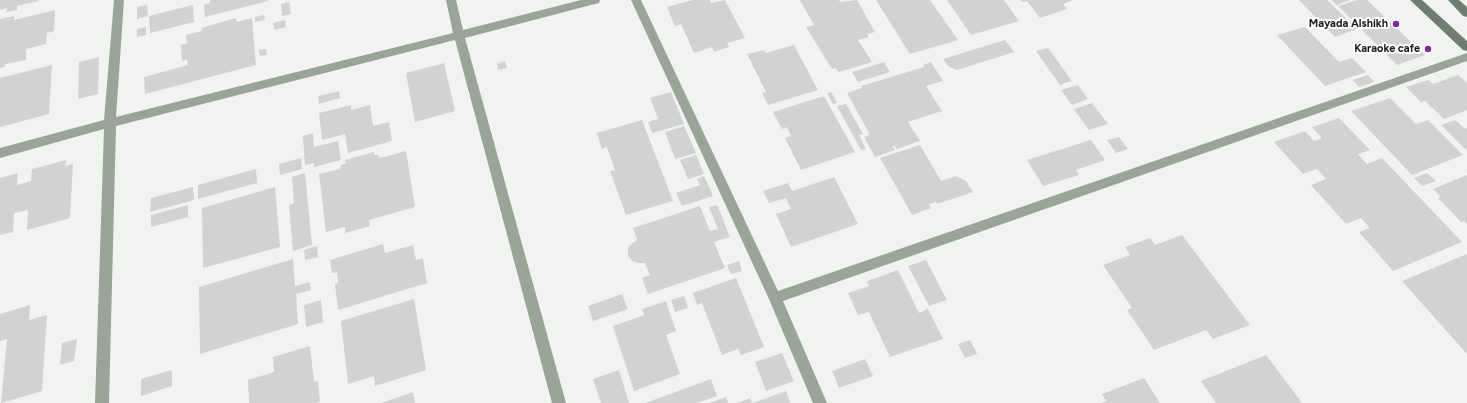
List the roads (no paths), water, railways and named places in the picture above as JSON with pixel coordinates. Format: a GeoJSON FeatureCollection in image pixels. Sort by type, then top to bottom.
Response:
{"type":"FeatureCollection","features":[{"type":"Feature","properties":{"kind":"main road"},"geometry":{"type":"LineString","coordinates":[[1415,0],[1467,47]]}},
{"type":"Feature","properties":{"kind":"main road"},"geometry":{"type":"LineString","coordinates":[[1453,0],[1467,13]]}},
{"type":"Feature","properties":{"kind":"street"},"geometry":{"type":"LineString","coordinates":[[102,403],[110,122],[119,0]]}},
{"type":"Feature","properties":{"kind":"street"},"geometry":{"type":"LineString","coordinates":[[451,0],[459,36],[559,403]]}},
{"type":"Feature","properties":{"kind":"street"},"geometry":{"type":"LineString","coordinates":[[0,153],[110,122],[459,36],[595,0]]}},
{"type":"Feature","properties":{"kind":"street"},"geometry":{"type":"LineString","coordinates":[[636,0],[775,298],[820,403]]}},
{"type":"Feature","properties":{"kind":"street"},"geometry":{"type":"LineString","coordinates":[[775,298],[1467,57]]}},
{"type":"Feature","properties":{"kind":"place","name":"Mayada Alshikh"},"geometry":{"type":"Point","coordinates":[1396,24]}},
{"type":"Feature","properties":{"kind":"place","name":"Karaoke cafe"},"geometry":{"type":"Point","coordinates":[1428,49]}}]}
